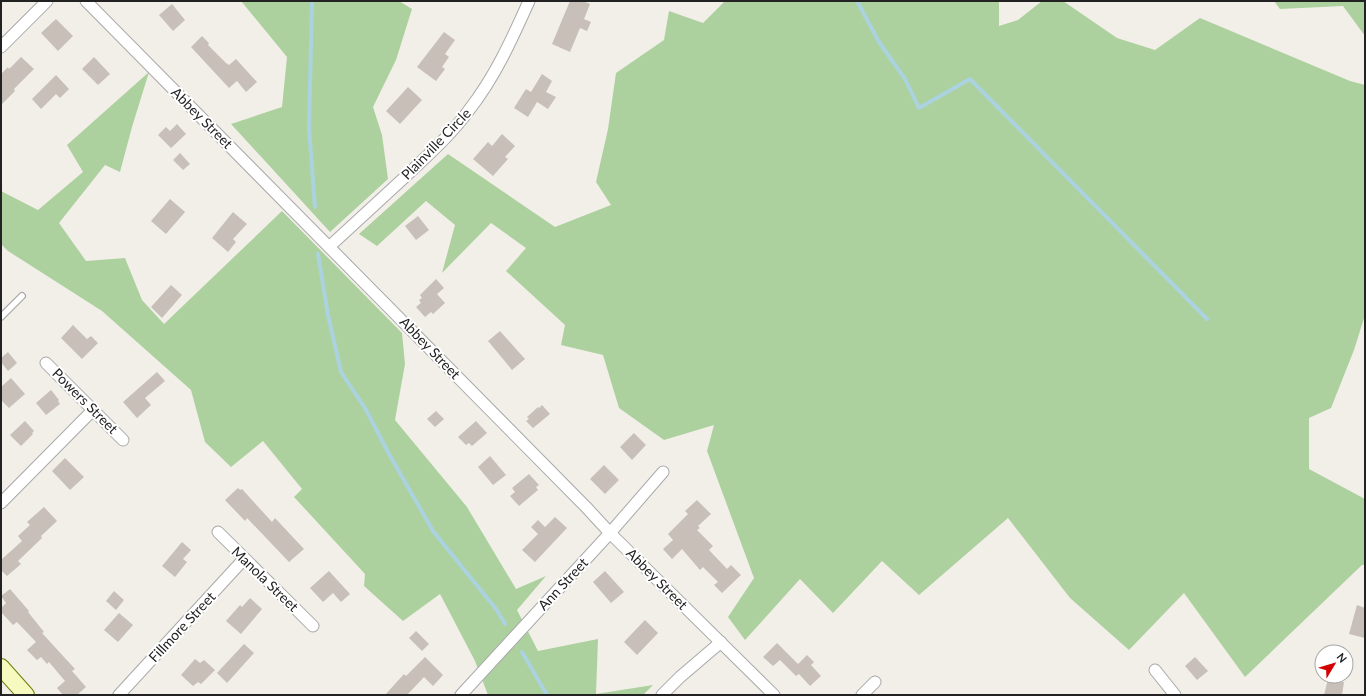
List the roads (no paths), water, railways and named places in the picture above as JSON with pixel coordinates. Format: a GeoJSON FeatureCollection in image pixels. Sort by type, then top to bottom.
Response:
{"type":"FeatureCollection","features":[{"type":"Feature","properties":{"kind":"main road"},"geometry":{"type":"LineString","coordinates":[[1,667],[26,695]]}},
{"type":"Feature","properties":{"kind":"street"},"geometry":{"type":"LineString","coordinates":[[1,47],[47,1]]}},
{"type":"Feature","properties":{"kind":"street","name":"Abbey Street"},"geometry":{"type":"LineString","coordinates":[[86,1],[330,246],[610,533],[774,695]]}},
{"type":"Feature","properties":{"kind":"street","name":"Plainville Circle"},"geometry":{"type":"LineString","coordinates":[[330,246],[438,146],[469,111],[494,74],[509,46],[529,1]]}},
{"type":"Feature","properties":{"kind":"street","name":"Powers Street"},"geometry":{"type":"LineString","coordinates":[[46,363],[124,440]]}},
{"type":"Feature","properties":{"kind":"street"},"geometry":{"type":"LineString","coordinates":[[1,503],[93,410]]}},
{"type":"Feature","properties":{"kind":"street","name":"Ann Street"},"geometry":{"type":"LineString","coordinates":[[461,695],[610,533],[663,472]]}},
{"type":"Feature","properties":{"kind":"street","name":"Manola Street"},"geometry":{"type":"LineString","coordinates":[[218,532],[313,626]]}},
{"type":"Feature","properties":{"kind":"street","name":"Fillmore Street"},"geometry":{"type":"LineString","coordinates":[[119,695],[244,559]]}},
{"type":"Feature","properties":{"kind":"street"},"geometry":{"type":"LineString","coordinates":[[662,695],[680,677],[721,642]]}},
{"type":"Feature","properties":{"kind":"street"},"geometry":{"type":"LineString","coordinates":[[1155,670],[1175,695]]}},
{"type":"Feature","properties":{"kind":"street"},"geometry":{"type":"LineString","coordinates":[[862,695],[875,682]]}},
{"type":"Feature","properties":{"kind":"lane"},"geometry":{"type":"LineString","coordinates":[[1,316],[22,296]]}},
{"type":"Feature","properties":{"kind":"waterway"},"geometry":{"type":"LineString","coordinates":[[312,1],[309,128],[315,207]]}},
{"type":"Feature","properties":{"kind":"waterway"},"geometry":{"type":"LineString","coordinates":[[857,1],[879,42],[905,79],[919,108],[970,79],[1207,319]]}},
{"type":"Feature","properties":{"kind":"waterway"},"geometry":{"type":"LineString","coordinates":[[318,254],[328,315],[341,372],[365,408],[389,454],[433,531],[496,609],[505,624]]}},
{"type":"Feature","properties":{"kind":"waterway"},"geometry":{"type":"LineString","coordinates":[[522,652],[547,695]]}}]}
